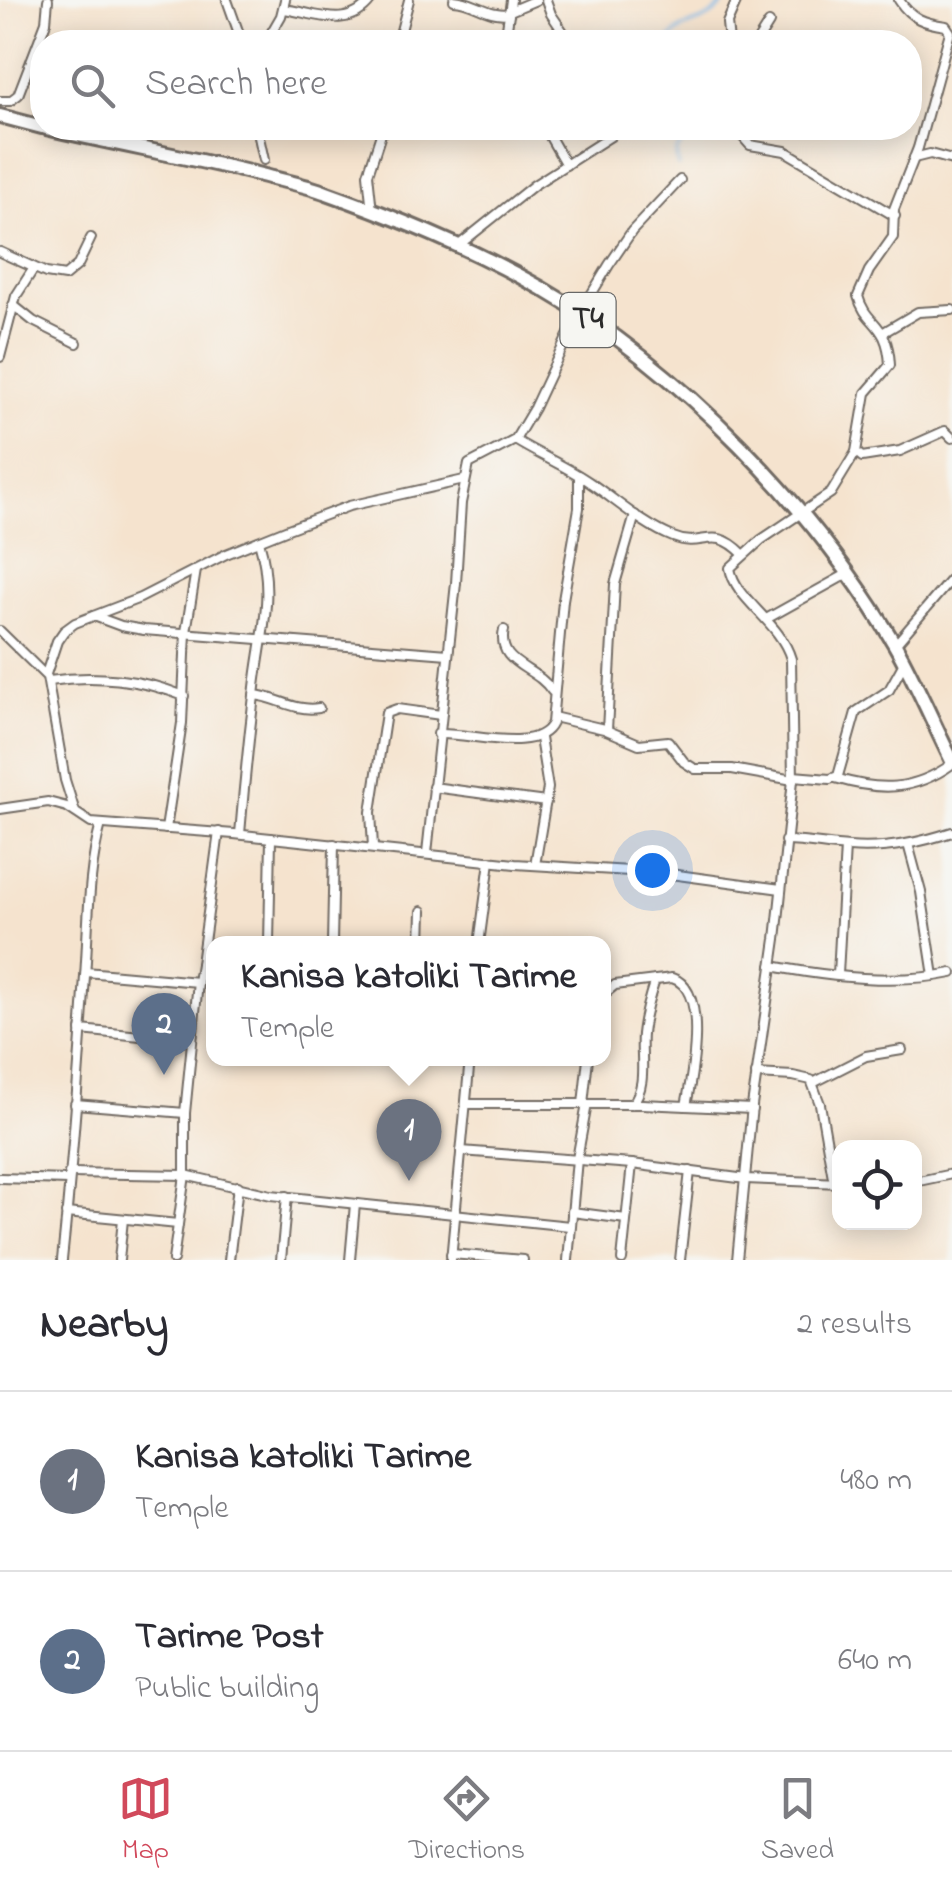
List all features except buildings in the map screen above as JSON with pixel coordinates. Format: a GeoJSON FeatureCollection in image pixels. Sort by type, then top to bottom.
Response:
{"type":"FeatureCollection","features":[{"type":"Feature","properties":{"kind":"highway","name":"T4"},"geometry":{"type":"LineString","coordinates":[[0,116],[30,124]]}},
{"type":"Feature","properties":{"kind":"highway","name":"T4"},"geometry":{"type":"LineString","coordinates":[[105,140],[324,191],[459,245],[544,290],[672,380],[802,513],[894,644],[952,762]]}},
{"type":"Feature","properties":{"kind":"street"},"geometry":{"type":"LineString","coordinates":[[43,30],[48,0]]}},
{"type":"Feature","properties":{"kind":"street"},"geometry":{"type":"LineString","coordinates":[[226,0],[237,30]]}},
{"type":"Feature","properties":{"kind":"street"},"geometry":{"type":"LineString","coordinates":[[272,30],[284,4],[344,20],[364,10],[370,0]]}},
{"type":"Feature","properties":{"kind":"street"},"geometry":{"type":"LineString","coordinates":[[401,30],[409,0]]}},
{"type":"Feature","properties":{"kind":"street"},"geometry":{"type":"LineString","coordinates":[[457,0],[472,2],[494,14],[536,0]]}},
{"type":"Feature","properties":{"kind":"street"},"geometry":{"type":"LineString","coordinates":[[507,30],[511,0]]}},
{"type":"Feature","properties":{"kind":"street"},"geometry":{"type":"LineString","coordinates":[[546,0],[562,30]]}},
{"type":"Feature","properties":{"kind":"street"},"geometry":{"type":"LineString","coordinates":[[727,30],[738,0]]}},
{"type":"Feature","properties":{"kind":"street"},"geometry":{"type":"LineString","coordinates":[[900,0],[910,15],[948,28],[948,55],[922,134]]}},
{"type":"Feature","properties":{"kind":"street"},"geometry":{"type":"LineString","coordinates":[[765,30],[769,23]]}},
{"type":"Feature","properties":{"kind":"street"},"geometry":{"type":"LineString","coordinates":[[0,102],[18,96],[30,64]]}},
{"type":"Feature","properties":{"kind":"street"},"geometry":{"type":"LineString","coordinates":[[260,140],[264,160]]}},
{"type":"Feature","properties":{"kind":"street"},"geometry":{"type":"LineString","coordinates":[[372,211],[368,174],[379,140]]}},
{"type":"Feature","properties":{"kind":"street"},"geometry":{"type":"LineString","coordinates":[[552,140],[566,165]]}},
{"type":"Feature","properties":{"kind":"street"},"geometry":{"type":"LineString","coordinates":[[459,245],[534,185],[606,140]]}},
{"type":"Feature","properties":{"kind":"street"},"geometry":{"type":"LineString","coordinates":[[746,140],[750,145],[785,151],[895,216]]}},
{"type":"Feature","properties":{"kind":"street"},"geometry":{"type":"LineString","coordinates":[[737,1260],[793,778],[791,659],[768,618],[741,592],[730,568],[743,554],[831,493],[856,452],[866,393],[890,364],[884,332],[861,307],[858,296],[892,237],[897,200],[920,140]]}},
{"type":"Feature","properties":{"kind":"street"},"geometry":{"type":"LineString","coordinates":[[914,158],[930,154],[952,160]]}},
{"type":"Feature","properties":{"kind":"street"},"geometry":{"type":"LineString","coordinates":[[427,853],[464,480],[469,464],[516,440],[580,314],[624,241],[680,180]]}},
{"type":"Feature","properties":{"kind":"street"},"geometry":{"type":"LineString","coordinates":[[0,252],[46,274],[68,275],[90,238]]}},
{"type":"Feature","properties":{"kind":"street"},"geometry":{"type":"LineString","coordinates":[[0,357],[13,305],[34,268]]}},
{"type":"Feature","properties":{"kind":"street"},"geometry":{"type":"LineString","coordinates":[[13,305],[78,343]]}},
{"type":"Feature","properties":{"kind":"street"},"geometry":{"type":"LineString","coordinates":[[884,332],[918,312],[952,310]]}},
{"type":"Feature","properties":{"kind":"street"},"geometry":{"type":"LineString","coordinates":[[856,452],[872,458],[944,430],[952,438]]}},
{"type":"Feature","properties":{"kind":"street"},"geometry":{"type":"LineString","coordinates":[[516,440],[672,537],[694,542],[714,536],[743,554]]}},
{"type":"Feature","properties":{"kind":"street"},"geometry":{"type":"LineString","coordinates":[[438,734],[520,741],[548,733],[553,717],[563,600],[579,508],[579,476]]}},
{"type":"Feature","properties":{"kind":"street"},"geometry":{"type":"LineString","coordinates":[[75,812],[64,780],[47,678],[64,631],[258,541],[350,506],[464,480]]}},
{"type":"Feature","properties":{"kind":"street"},"geometry":{"type":"LineString","coordinates":[[607,730],[615,584],[635,515]]}},
{"type":"Feature","properties":{"kind":"street"},"geometry":{"type":"LineString","coordinates":[[240,834],[254,695],[268,617],[268,580],[258,541]]}},
{"type":"Feature","properties":{"kind":"street"},"geometry":{"type":"LineString","coordinates":[[166,829],[196,569]]}},
{"type":"Feature","properties":{"kind":"street"},"geometry":{"type":"LineString","coordinates":[[768,618],[846,574]]}},
{"type":"Feature","properties":{"kind":"street"},"geometry":{"type":"LineString","coordinates":[[894,644],[952,578]]}},
{"type":"Feature","properties":{"kind":"street"},"geometry":{"type":"LineString","coordinates":[[94,616],[121,626],[448,654]]}},
{"type":"Feature","properties":{"kind":"street"},"geometry":{"type":"LineString","coordinates":[[504,630],[502,649],[538,676],[554,694]]}},
{"type":"Feature","properties":{"kind":"street"},"geometry":{"type":"LineString","coordinates":[[0,631],[47,678],[130,680],[184,696]]}},
{"type":"Feature","properties":{"kind":"street"},"geometry":{"type":"LineString","coordinates":[[835,778],[856,712],[889,690],[904,664]]}},
{"type":"Feature","properties":{"kind":"street"},"geometry":{"type":"LineString","coordinates":[[254,695],[267,696],[294,708],[319,708]]}},
{"type":"Feature","properties":{"kind":"street"},"geometry":{"type":"LineString","coordinates":[[373,847],[371,812],[386,713],[397,710],[441,715]]}},
{"type":"Feature","properties":{"kind":"street"},"geometry":{"type":"LineString","coordinates":[[553,717],[607,730],[646,745],[668,741],[684,762],[696,769],[835,778],[890,789],[921,782],[952,762]]}},
{"type":"Feature","properties":{"kind":"street"},"geometry":{"type":"LineString","coordinates":[[534,865],[546,802],[547,766],[540,738]]}},
{"type":"Feature","properties":{"kind":"street"},"geometry":{"type":"LineString","coordinates":[[433,787],[546,802]]}},
{"type":"Feature","properties":{"kind":"street"},"geometry":{"type":"LineString","coordinates":[[0,809],[48,802],[92,823],[663,874],[781,889]]}},
{"type":"Feature","properties":{"kind":"street"},"geometry":{"type":"LineString","coordinates":[[62,1260],[86,972],[88,892],[101,824]]}},
{"type":"Feature","properties":{"kind":"street"},"geometry":{"type":"LineString","coordinates":[[173,1260],[186,1175],[190,1041],[219,832]]}},
{"type":"Feature","properties":{"kind":"street"},"geometry":{"type":"LineString","coordinates":[[785,841],[845,847],[908,844],[952,832]]}},
{"type":"Feature","properties":{"kind":"street"},"geometry":{"type":"LineString","coordinates":[[269,936],[271,838]]}},
{"type":"Feature","properties":{"kind":"street"},"geometry":{"type":"LineString","coordinates":[[332,936],[334,844]]}},
{"type":"Feature","properties":{"kind":"street"},"geometry":{"type":"LineString","coordinates":[[908,844],[921,892],[934,976]]}},
{"type":"Feature","properties":{"kind":"street"},"geometry":{"type":"LineString","coordinates":[[838,974],[845,847]]}},
{"type":"Feature","properties":{"kind":"street"},"geometry":{"type":"LineString","coordinates":[[480,936],[490,861]]}},
{"type":"Feature","properties":{"kind":"street"},"geometry":{"type":"LineString","coordinates":[[420,936],[422,911]]}},
{"type":"Feature","properties":{"kind":"street"},"geometry":{"type":"LineString","coordinates":[[201,964],[206,964]]}},
{"type":"Feature","properties":{"kind":"street"},"geometry":{"type":"LineString","coordinates":[[772,966],[884,979],[952,973]]}},
{"type":"Feature","properties":{"kind":"street"},"geometry":{"type":"LineString","coordinates":[[86,972],[198,982]]}},
{"type":"Feature","properties":{"kind":"street"},"geometry":{"type":"LineString","coordinates":[[611,989],[655,980],[680,980],[692,999],[694,1038],[686,1106]]}},
{"type":"Feature","properties":{"kind":"street"},"geometry":{"type":"LineString","coordinates":[[632,1104],[640,1092],[642,1036],[655,980]]}},
{"type":"Feature","properties":{"kind":"street"},"geometry":{"type":"LineString","coordinates":[[81,1030],[190,1041]]}},
{"type":"Feature","properties":{"kind":"street"},"geometry":{"type":"LineString","coordinates":[[756,1074],[793,1076],[812,1083],[866,1056],[902,1050]]}},
{"type":"Feature","properties":{"kind":"street"},"geometry":{"type":"LineString","coordinates":[[469,1066],[451,1257],[523,1260]]}},
{"type":"Feature","properties":{"kind":"street"},"geometry":{"type":"LineString","coordinates":[[568,1260],[587,1066]]}},
{"type":"Feature","properties":{"kind":"street"},"geometry":{"type":"LineString","coordinates":[[812,1083],[832,1160]]}},
{"type":"Feature","properties":{"kind":"street"},"geometry":{"type":"LineString","coordinates":[[75,1104],[185,1114]]}},
{"type":"Feature","properties":{"kind":"street"},"geometry":{"type":"LineString","coordinates":[[466,1104],[632,1104],[752,1110]]}},
{"type":"Feature","properties":{"kind":"street"},"geometry":{"type":"LineString","coordinates":[[460,1151],[632,1164],[746,1179],[832,1183]]}},
{"type":"Feature","properties":{"kind":"street"},"geometry":{"type":"LineString","coordinates":[[622,1260],[632,1164]]}},
{"type":"Feature","properties":{"kind":"street"},"geometry":{"type":"LineString","coordinates":[[680,1260],[690,1171]]}},
{"type":"Feature","properties":{"kind":"street"},"geometry":{"type":"LineString","coordinates":[[922,1180],[952,1174]]}},
{"type":"Feature","properties":{"kind":"street"},"geometry":{"type":"LineString","coordinates":[[0,1178],[186,1175],[287,1196],[570,1226]]}},
{"type":"Feature","properties":{"kind":"street"},"geometry":{"type":"LineString","coordinates":[[229,1260],[238,1186]]}},
{"type":"Feature","properties":{"kind":"street"},"geometry":{"type":"LineString","coordinates":[[281,1260],[287,1196]]}},
{"type":"Feature","properties":{"kind":"street"},"geometry":{"type":"LineString","coordinates":[[350,1260],[354,1204]]}},
{"type":"Feature","properties":{"kind":"street"},"geometry":{"type":"LineString","coordinates":[[66,1212],[178,1224]]}},
{"type":"Feature","properties":{"kind":"street"},"geometry":{"type":"LineString","coordinates":[[572,1212],[626,1219]]}},
{"type":"Feature","properties":{"kind":"street"},"geometry":{"type":"LineString","coordinates":[[120,1260],[123,1219]]}},
{"type":"Feature","properties":{"kind":"waterway"},"geometry":{"type":"LineString","coordinates":[[681,30],[711,15],[726,0]]}},
{"type":"Feature","properties":{"kind":"waterway"},"geometry":{"type":"LineString","coordinates":[[678,166],[676,153],[683,140]]}},
{"type":"Feature","properties":{"kind":"place","name":"Tarime Post"},"geometry":{"type":"Point","coordinates":[164,1075]}},
{"type":"Feature","properties":{"kind":"place","name":"Kanisa katoliki Tarime"},"geometry":{"type":"Point","coordinates":[409,1181]}}]}
